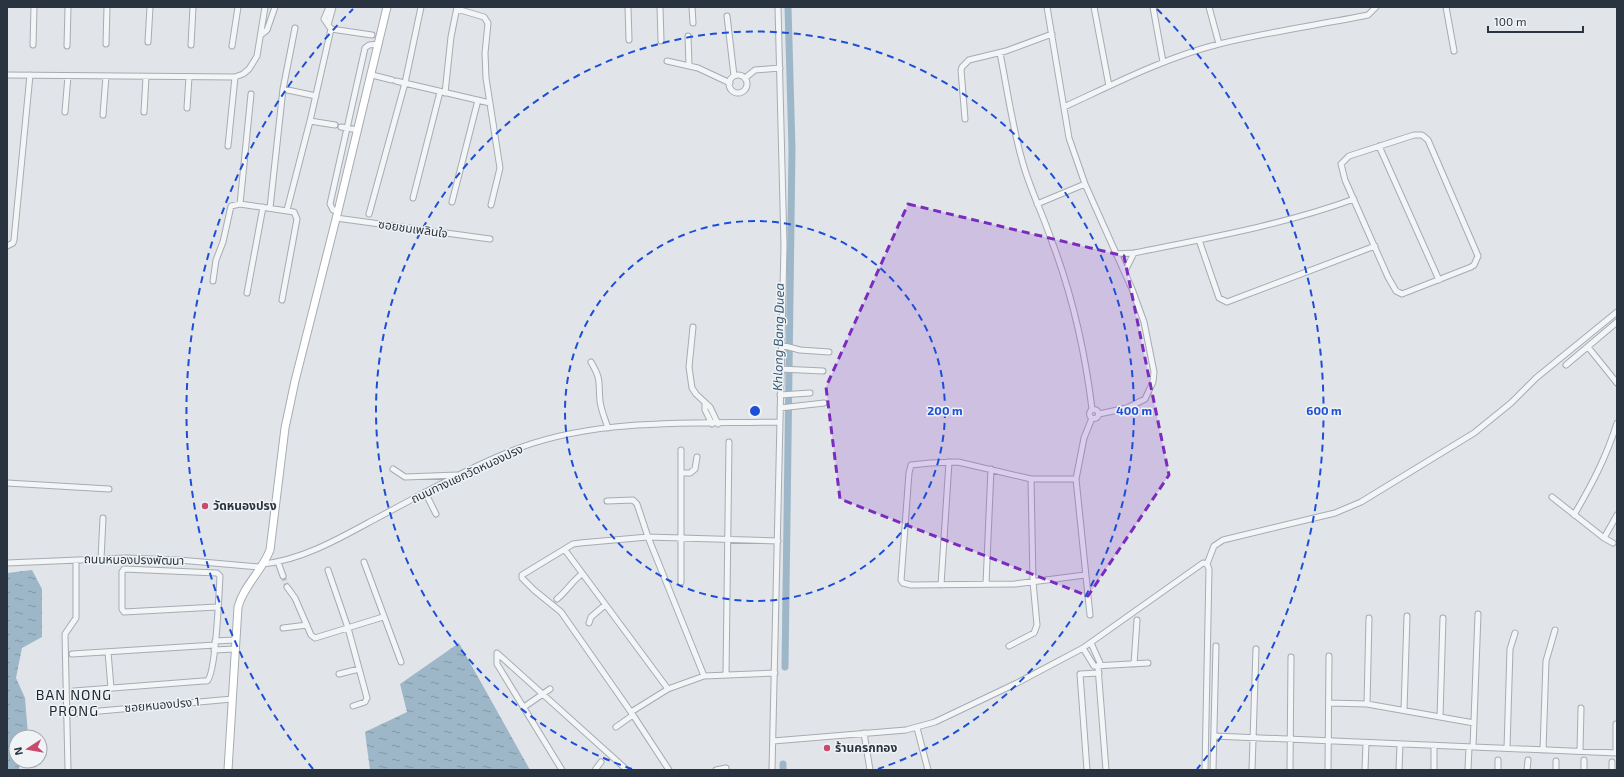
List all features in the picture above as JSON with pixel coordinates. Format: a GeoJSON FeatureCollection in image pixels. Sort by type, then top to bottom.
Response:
{"type":"FeatureCollection","features":[{"type":"Feature","properties":{"kind":"street"},"geometry":{"type":"LineString","coordinates":[[33,45],[34,7]]}},
{"type":"Feature","properties":{"kind":"street"},"geometry":{"type":"LineString","coordinates":[[67,46],[68,7]]}},
{"type":"Feature","properties":{"kind":"street"},"geometry":{"type":"LineString","coordinates":[[106,44],[107,7]]}},
{"type":"Feature","properties":{"kind":"street"},"geometry":{"type":"LineString","coordinates":[[148,42],[150,7]]}},
{"type":"Feature","properties":{"kind":"street"},"geometry":{"type":"LineString","coordinates":[[191,45],[193,7]]}},
{"type":"Feature","properties":{"kind":"street"},"geometry":{"type":"LineString","coordinates":[[232,46],[238,7]]}},
{"type":"Feature","properties":{"kind":"street"},"geometry":{"type":"LineString","coordinates":[[262,34],[260,28],[265,7]]}},
{"type":"Feature","properties":{"kind":"street"},"geometry":{"type":"LineString","coordinates":[[7,75],[235,77],[243,74],[253,64],[257,56],[262,34],[266,30],[275,7]]}},
{"type":"Feature","properties":{"kind":"street"},"geometry":{"type":"LineString","coordinates":[[329,7],[324,19],[330,27],[372,35]]}},
{"type":"Feature","properties":{"kind":"street"},"geometry":{"type":"LineString","coordinates":[[287,210],[316,96],[333,7]]}},
{"type":"Feature","properties":{"kind":"street"},"geometry":{"type":"LineString","coordinates":[[228,770],[234,649],[240,599],[270,550],[285,428],[295,381],[358,130],[375,76],[379,44],[387,7]]}},
{"type":"Feature","properties":{"kind":"street"},"geometry":{"type":"LineString","coordinates":[[369,214],[405,83],[420,7]]}},
{"type":"Feature","properties":{"kind":"street"},"geometry":{"type":"LineString","coordinates":[[628,7],[629,40]]}},
{"type":"Feature","properties":{"kind":"street"},"geometry":{"type":"LineString","coordinates":[[660,7],[661,41]]}},
{"type":"Feature","properties":{"kind":"street"},"geometry":{"type":"LineString","coordinates":[[692,7],[693,23]]}},
{"type":"Feature","properties":{"kind":"street"},"geometry":{"type":"LineString","coordinates":[[772,770],[778,541],[779,422],[786,369],[778,7]]}},
{"type":"Feature","properties":{"kind":"street"},"geometry":{"type":"LineString","coordinates":[[1047,7],[1069,138],[1085,184],[1125,272],[1144,322],[1150,345],[1154,372],[1153,382],[1145,399],[1138,404],[1127,408],[1099,414],[1098,417],[1092,418]]}},
{"type":"Feature","properties":{"kind":"street"},"geometry":{"type":"LineString","coordinates":[[1094,7],[1109,86]]}},
{"type":"Feature","properties":{"kind":"street"},"geometry":{"type":"LineString","coordinates":[[1153,7],[1163,62]]}},
{"type":"Feature","properties":{"kind":"street"},"geometry":{"type":"LineString","coordinates":[[1209,7],[1218,44]]}},
{"type":"Feature","properties":{"kind":"street"},"geometry":{"type":"LineString","coordinates":[[1064,107],[1163,62],[1218,44],[1368,15],[1376,7]]}},
{"type":"Feature","properties":{"kind":"street"},"geometry":{"type":"LineString","coordinates":[[1446,7],[1454,51]]}},
{"type":"Feature","properties":{"kind":"street"},"geometry":{"type":"LineString","coordinates":[[413,198],[443,92],[457,8],[487,19],[488,32],[485,64],[500,168],[491,205]]}},
{"type":"Feature","properties":{"kind":"street"},"geometry":{"type":"LineString","coordinates":[[727,16],[734,76],[730,83],[732,90],[740,92],[746,86],[745,78]]}},
{"type":"Feature","properties":{"kind":"street"},"geometry":{"type":"LineString","coordinates":[[270,208],[283,89],[295,28]]}},
{"type":"Feature","properties":{"kind":"street"},"geometry":{"type":"LineString","coordinates":[[965,119],[962,66],[969,60],[1000,53],[1052,34]]}},
{"type":"Feature","properties":{"kind":"street"},"geometry":{"type":"LineString","coordinates":[[688,36],[689,65]]}},
{"type":"Feature","properties":{"kind":"street"},"geometry":{"type":"LineString","coordinates":[[338,210],[333,210],[330,204],[365,48],[369,45],[379,44]]}},
{"type":"Feature","properties":{"kind":"street"},"geometry":{"type":"LineString","coordinates":[[1000,53],[1014,129],[1022,160],[1051,239],[1074,312],[1086,368],[1092,409],[1090,412],[1092,418],[1084,438],[1076,479],[1090,615]]}},
{"type":"Feature","properties":{"kind":"street"},"geometry":{"type":"LineString","coordinates":[[666,61],[689,65],[730,83]]}},
{"type":"Feature","properties":{"kind":"street"},"geometry":{"type":"LineString","coordinates":[[745,78],[755,70],[780,68]]}},
{"type":"Feature","properties":{"kind":"street"},"geometry":{"type":"LineString","coordinates":[[7,246],[14,240],[30,75]]}},
{"type":"Feature","properties":{"kind":"street"},"geometry":{"type":"LineString","coordinates":[[734,76],[740,75],[745,78]]}},
{"type":"Feature","properties":{"kind":"street"},"geometry":{"type":"LineString","coordinates":[[65,112],[68,76]]}},
{"type":"Feature","properties":{"kind":"street"},"geometry":{"type":"LineString","coordinates":[[103,114],[106,76]]}},
{"type":"Feature","properties":{"kind":"street"},"geometry":{"type":"LineString","coordinates":[[375,76],[490,103]]}},
{"type":"Feature","properties":{"kind":"street"},"geometry":{"type":"LineString","coordinates":[[144,112],[146,77]]}},
{"type":"Feature","properties":{"kind":"street"},"geometry":{"type":"LineString","coordinates":[[187,108],[189,77]]}},
{"type":"Feature","properties":{"kind":"street"},"geometry":{"type":"LineString","coordinates":[[228,146],[235,77]]}},
{"type":"Feature","properties":{"kind":"street"},"geometry":{"type":"LineString","coordinates":[[283,89],[316,96]]}},
{"type":"Feature","properties":{"kind":"street"},"geometry":{"type":"LineString","coordinates":[[240,204],[251,94]]}},
{"type":"Feature","properties":{"kind":"street"},"geometry":{"type":"LineString","coordinates":[[452,202],[478,100]]}},
{"type":"Feature","properties":{"kind":"street"},"geometry":{"type":"LineString","coordinates":[[310,121],[335,125]]}},
{"type":"Feature","properties":{"kind":"street"},"geometry":{"type":"LineString","coordinates":[[341,127],[358,130]]}},
{"type":"Feature","properties":{"kind":"street"},"geometry":{"type":"LineString","coordinates":[[1414,135],[1425,137],[1477,250],[1478,256],[1474,265],[1406,293],[1399,294],[1393,288],[1354,199],[1342,172],[1341,164],[1349,156],[1414,135]]}},
{"type":"Feature","properties":{"kind":"street"},"geometry":{"type":"LineString","coordinates":[[1379,146],[1439,280]]}},
{"type":"Feature","properties":{"kind":"street"},"geometry":{"type":"LineString","coordinates":[[1037,204],[1085,184]]}},
{"type":"Feature","properties":{"kind":"street"},"geometry":{"type":"LineString","coordinates":[[1116,254],[1134,253],[1200,240],[1302,215],[1354,199]]}},
{"type":"Feature","properties":{"kind":"street"},"geometry":{"type":"LineString","coordinates":[[213,281],[216,260],[225,233],[229,209],[231,206],[240,204],[287,210],[296,214],[297,219],[282,300]]}},
{"type":"Feature","properties":{"kind":"street"},"geometry":{"type":"LineString","coordinates":[[247,293],[263,207]]}},
{"type":"Feature","properties":{"kind":"street","name":"ซอยชมเพลินใจ"},"geometry":{"type":"LineString","coordinates":[[336,218],[490,239]]}},
{"type":"Feature","properties":{"kind":"street"},"geometry":{"type":"LineString","coordinates":[[1200,240],[1219,298],[1227,302],[1375,246]]}},
{"type":"Feature","properties":{"kind":"street"},"geometry":{"type":"LineString","coordinates":[[1125,272],[1134,253]]}},
{"type":"Feature","properties":{"kind":"street"},"geometry":{"type":"LineString","coordinates":[[1206,564],[1214,546],[1223,540],[1349,508],[1407,475],[1492,420],[1536,378],[1617,312]]}},
{"type":"Feature","properties":{"kind":"street"},"geometry":{"type":"LineString","coordinates":[[1566,365],[1617,323]]}},
{"type":"Feature","properties":{"kind":"street"},"geometry":{"type":"LineString","coordinates":[[693,327],[688,367],[692,388],[710,407],[718,424]]}},
{"type":"Feature","properties":{"kind":"street"},"geometry":{"type":"LineString","coordinates":[[786,346],[800,350],[829,352]]}},
{"type":"Feature","properties":{"kind":"street"},"geometry":{"type":"LineString","coordinates":[[1588,347],[1617,383]]}},
{"type":"Feature","properties":{"kind":"street"},"geometry":{"type":"LineString","coordinates":[[591,362],[599,376],[601,383],[600,402],[608,428]]}},
{"type":"Feature","properties":{"kind":"street"},"geometry":{"type":"LineString","coordinates":[[786,369],[822,371]]}},
{"type":"Feature","properties":{"kind":"street"},"geometry":{"type":"LineString","coordinates":[[782,395],[810,393]]}},
{"type":"Feature","properties":{"kind":"street"},"geometry":{"type":"LineString","coordinates":[[705,403],[705,410],[712,424]]}},
{"type":"Feature","properties":{"kind":"street"},"geometry":{"type":"LineString","coordinates":[[782,408],[824,403]]}},
{"type":"Feature","properties":{"kind":"street"},"geometry":{"type":"LineString","coordinates":[[1092,409],[1098,411],[1099,414]]}},
{"type":"Feature","properties":{"kind":"street","name":"ถนนทางแยกวัดหนองปรง"},"geometry":{"type":"LineString","coordinates":[[261,565],[279,565],[426,495],[458,475],[529,445],[563,436],[608,428],[779,422]]}},
{"type":"Feature","properties":{"kind":"street"},"geometry":{"type":"LineString","coordinates":[[1574,515],[1598,475],[1609,449],[1617,423]]}},
{"type":"Feature","properties":{"kind":"street"},"geometry":{"type":"LineString","coordinates":[[726,675],[729,442]]}},
{"type":"Feature","properties":{"kind":"street"},"geometry":{"type":"LineString","coordinates":[[681,450],[681,582]]}},
{"type":"Feature","properties":{"kind":"street"},"geometry":{"type":"LineString","coordinates":[[681,472],[690,473],[695,470],[697,457]]}},
{"type":"Feature","properties":{"kind":"street"},"geometry":{"type":"LineString","coordinates":[[1076,479],[1031,479],[991,469],[949,462],[911,465],[909,473],[901,576],[903,583],[906,585],[941,585],[1033,582],[1085,575]]}},
{"type":"Feature","properties":{"kind":"street"},"geometry":{"type":"LineString","coordinates":[[941,585],[949,462]]}},
{"type":"Feature","properties":{"kind":"street"},"geometry":{"type":"LineString","coordinates":[[393,469],[405,477],[458,475]]}},
{"type":"Feature","properties":{"kind":"street"},"geometry":{"type":"LineString","coordinates":[[986,584],[991,469]]}},
{"type":"Feature","properties":{"kind":"street"},"geometry":{"type":"LineString","coordinates":[[1009,646],[1034,633],[1037,629],[1033,582],[1031,479]]}},
{"type":"Feature","properties":{"kind":"street"},"geometry":{"type":"LineString","coordinates":[[7,483],[109,489]]}},
{"type":"Feature","properties":{"kind":"street"},"geometry":{"type":"LineString","coordinates":[[426,495],[436,514]]}},
{"type":"Feature","properties":{"kind":"street"},"geometry":{"type":"LineString","coordinates":[[1552,497],[1604,538],[1613,543]]}},
{"type":"Feature","properties":{"kind":"street"},"geometry":{"type":"LineString","coordinates":[[607,501],[633,500],[637,504],[648,537],[704,676]]}},
{"type":"Feature","properties":{"kind":"street"},"geometry":{"type":"LineString","coordinates":[[1604,538],[1617,515]]}},
{"type":"Feature","properties":{"kind":"street"},"geometry":{"type":"LineString","coordinates":[[101,559],[103,518]]}},
{"type":"Feature","properties":{"kind":"street"},"geometry":{"type":"LineString","coordinates":[[669,770],[561,612],[542,598],[522,578],[524,573],[573,544],[580,543],[648,537],[778,541]]}},
{"type":"Feature","properties":{"kind":"street"},"geometry":{"type":"LineString","coordinates":[[565,550],[668,689]]}},
{"type":"Feature","properties":{"kind":"street","name":"ถนนหนองปรงพัฒนา"},"geometry":{"type":"LineString","coordinates":[[7,563],[101,559],[179,560],[261,565]]}},
{"type":"Feature","properties":{"kind":"street"},"geometry":{"type":"LineString","coordinates":[[68,770],[65,634],[76,618],[76,560]]}},
{"type":"Feature","properties":{"kind":"street"},"geometry":{"type":"LineString","coordinates":[[364,562],[383,617],[401,662]]}},
{"type":"Feature","properties":{"kind":"street"},"geometry":{"type":"LineString","coordinates":[[773,740],[917,728],[935,722],[1017,683],[1083,648],[1200,564],[1206,564]]}},
{"type":"Feature","properties":{"kind":"street"},"geometry":{"type":"LineString","coordinates":[[1205,770],[1209,569],[1206,564]]}},
{"type":"Feature","properties":{"kind":"street"},"geometry":{"type":"LineString","coordinates":[[279,565],[282,575]]}},
{"type":"Feature","properties":{"kind":"street"},"geometry":{"type":"LineString","coordinates":[[74,691],[207,680],[211,676],[215,645],[220,576],[217,573],[127,567],[123,570],[122,609],[124,612],[217,607]]}},
{"type":"Feature","properties":{"kind":"street"},"geometry":{"type":"LineString","coordinates":[[328,570],[348,628],[367,700],[353,706]]}},
{"type":"Feature","properties":{"kind":"street"},"geometry":{"type":"LineString","coordinates":[[557,599],[566,591],[574,580],[582,574]]}},
{"type":"Feature","properties":{"kind":"street"},"geometry":{"type":"LineString","coordinates":[[287,587],[295,598],[313,637],[318,639],[383,617]]}},
{"type":"Feature","properties":{"kind":"street"},"geometry":{"type":"LineString","coordinates":[[589,623],[591,616],[605,605]]}},
{"type":"Feature","properties":{"kind":"street"},"geometry":{"type":"LineString","coordinates":[[1468,770],[1474,723],[1478,614]]}},
{"type":"Feature","properties":{"kind":"street"},"geometry":{"type":"LineString","coordinates":[[1404,710],[1407,616]]}},
{"type":"Feature","properties":{"kind":"street"},"geometry":{"type":"LineString","coordinates":[[1367,704],[1369,618]]}},
{"type":"Feature","properties":{"kind":"street"},"geometry":{"type":"LineString","coordinates":[[1440,717],[1443,618]]}},
{"type":"Feature","properties":{"kind":"street"},"geometry":{"type":"LineString","coordinates":[[1134,664],[1137,620]]}},
{"type":"Feature","properties":{"kind":"street"},"geometry":{"type":"LineString","coordinates":[[283,628],[307,625]]}},
{"type":"Feature","properties":{"kind":"street"},"geometry":{"type":"LineString","coordinates":[[1543,750],[1546,661],[1555,630]]}},
{"type":"Feature","properties":{"kind":"street"},"geometry":{"type":"LineString","coordinates":[[1507,748],[1510,649],[1515,633]]}},
{"type":"Feature","properties":{"kind":"street"},"geometry":{"type":"LineString","coordinates":[[72,654],[215,645],[235,640]]}},
{"type":"Feature","properties":{"kind":"street"},"geometry":{"type":"LineString","coordinates":[[1091,643],[1100,663],[1098,670],[1106,770]]}},
{"type":"Feature","properties":{"kind":"street"},"geometry":{"type":"LineString","coordinates":[[215,645],[234,649]]}},
{"type":"Feature","properties":{"kind":"street"},"geometry":{"type":"LineString","coordinates":[[1213,770],[1216,646]]}},
{"type":"Feature","properties":{"kind":"street"},"geometry":{"type":"LineString","coordinates":[[1083,648],[1091,663],[1098,670]]}},
{"type":"Feature","properties":{"kind":"street"},"geometry":{"type":"LineString","coordinates":[[1252,770],[1256,649]]}},
{"type":"Feature","properties":{"kind":"street"},"geometry":{"type":"LineString","coordinates":[[108,652],[111,688]]}},
{"type":"Feature","properties":{"kind":"street"},"geometry":{"type":"LineString","coordinates":[[562,770],[497,664],[497,653],[626,770]]}},
{"type":"Feature","properties":{"kind":"street"},"geometry":{"type":"LineString","coordinates":[[1328,770],[1329,656]]}},
{"type":"Feature","properties":{"kind":"street"},"geometry":{"type":"LineString","coordinates":[[1290,770],[1291,657]]}},
{"type":"Feature","properties":{"kind":"street"},"geometry":{"type":"LineString","coordinates":[[1087,770],[1080,674],[1134,664],[1148,663]]}},
{"type":"Feature","properties":{"kind":"street"},"geometry":{"type":"LineString","coordinates":[[339,674],[359,670]]}},
{"type":"Feature","properties":{"kind":"street"},"geometry":{"type":"LineString","coordinates":[[616,726],[668,689],[704,676],[775,673]]}},
{"type":"Feature","properties":{"kind":"street"},"geometry":{"type":"LineString","coordinates":[[524,707],[550,689]]}},
{"type":"Feature","properties":{"kind":"street","name":"ซอยหนองปรง 1"},"geometry":{"type":"LineString","coordinates":[[67,714],[232,699]]}},
{"type":"Feature","properties":{"kind":"street"},"geometry":{"type":"LineString","coordinates":[[1329,703],[1367,704],[1474,723]]}},
{"type":"Feature","properties":{"kind":"street"},"geometry":{"type":"LineString","coordinates":[[1580,751],[1581,708]]}},
{"type":"Feature","properties":{"kind":"street"},"geometry":{"type":"LineString","coordinates":[[1214,736],[1616,753],[1616,724]]}},
{"type":"Feature","properties":{"kind":"street"},"geometry":{"type":"LineString","coordinates":[[917,728],[928,770]]}},
{"type":"Feature","properties":{"kind":"street"},"geometry":{"type":"LineString","coordinates":[[864,733],[870,770]]}},
{"type":"Feature","properties":{"kind":"street"},"geometry":{"type":"LineString","coordinates":[[1365,770],[1366,743]]}},
{"type":"Feature","properties":{"kind":"street"},"geometry":{"type":"LineString","coordinates":[[1399,770],[1400,744]]}},
{"type":"Feature","properties":{"kind":"street"},"geometry":{"type":"LineString","coordinates":[[1434,745],[1434,770]]}},
{"type":"Feature","properties":{"kind":"street"},"geometry":{"type":"LineString","coordinates":[[1498,760],[1498,770]]}},
{"type":"Feature","properties":{"kind":"street"},"geometry":{"type":"LineString","coordinates":[[1527,770],[1528,760]]}},
{"type":"Feature","properties":{"kind":"street"},"geometry":{"type":"LineString","coordinates":[[1556,760],[1556,770]]}},
{"type":"Feature","properties":{"kind":"street"},"geometry":{"type":"LineString","coordinates":[[1584,760],[1584,770]]}},
{"type":"Feature","properties":{"kind":"street"},"geometry":{"type":"LineString","coordinates":[[595,770],[601,762]]}},
{"type":"Feature","properties":{"kind":"street"},"geometry":{"type":"LineString","coordinates":[[1612,762],[1612,770]]}},
{"type":"Feature","properties":{"kind":"street"},"geometry":{"type":"LineString","coordinates":[[716,770],[726,768]]}},
{"type":"Feature","properties":{"kind":"highlighted area"},"geometry":{"type":"Polygon","coordinates":[[[908,204],[1124,256],[1169,475],[1088,596],[840,499],[826,387],[908,204]]]}},
{"type":"Feature","properties":{"kind":"water"},"geometry":{"type":"Polygon","coordinates":[[[32,570],[42,589],[42,637],[22,648],[16,678],[25,698],[28,729],[8,729],[8,769],[19,770],[7,770],[7,573],[32,570]]]}},
{"type":"Feature","properties":{"kind":"water"},"geometry":{"type":"Polygon","coordinates":[[[459,643],[530,770],[370,770],[365,732],[407,712],[400,684],[459,643]]]}},
{"type":"Feature","properties":{"kind":"waterway","name":"Khlong Bang Duea"},"geometry":{"type":"LineString","coordinates":[[785,667],[792,149],[788,7]]}},
{"type":"Feature","properties":{"kind":"waterway","name":"Khlong Bang Duea"},"geometry":{"type":"LineString","coordinates":[[783,764],[783,770]]}},
{"type":"Feature","properties":{"kind":"tunnel"},"geometry":{"type":"LineString","coordinates":[[283,576],[287,587]]}},
{"type":"Feature","properties":{"kind":"place","name":"วัดหนองปรง"},"geometry":{"type":"Point","coordinates":[205,506]}},
{"type":"Feature","properties":{"kind":"place","name":"ร้านครกทอง"},"geometry":{"type":"Point","coordinates":[827,748]}},
{"type":"Feature","properties":{"kind":"district","name":"BAN NONG PRONG"},"geometry":{"type":"Point","coordinates":[74,704]}}]}
